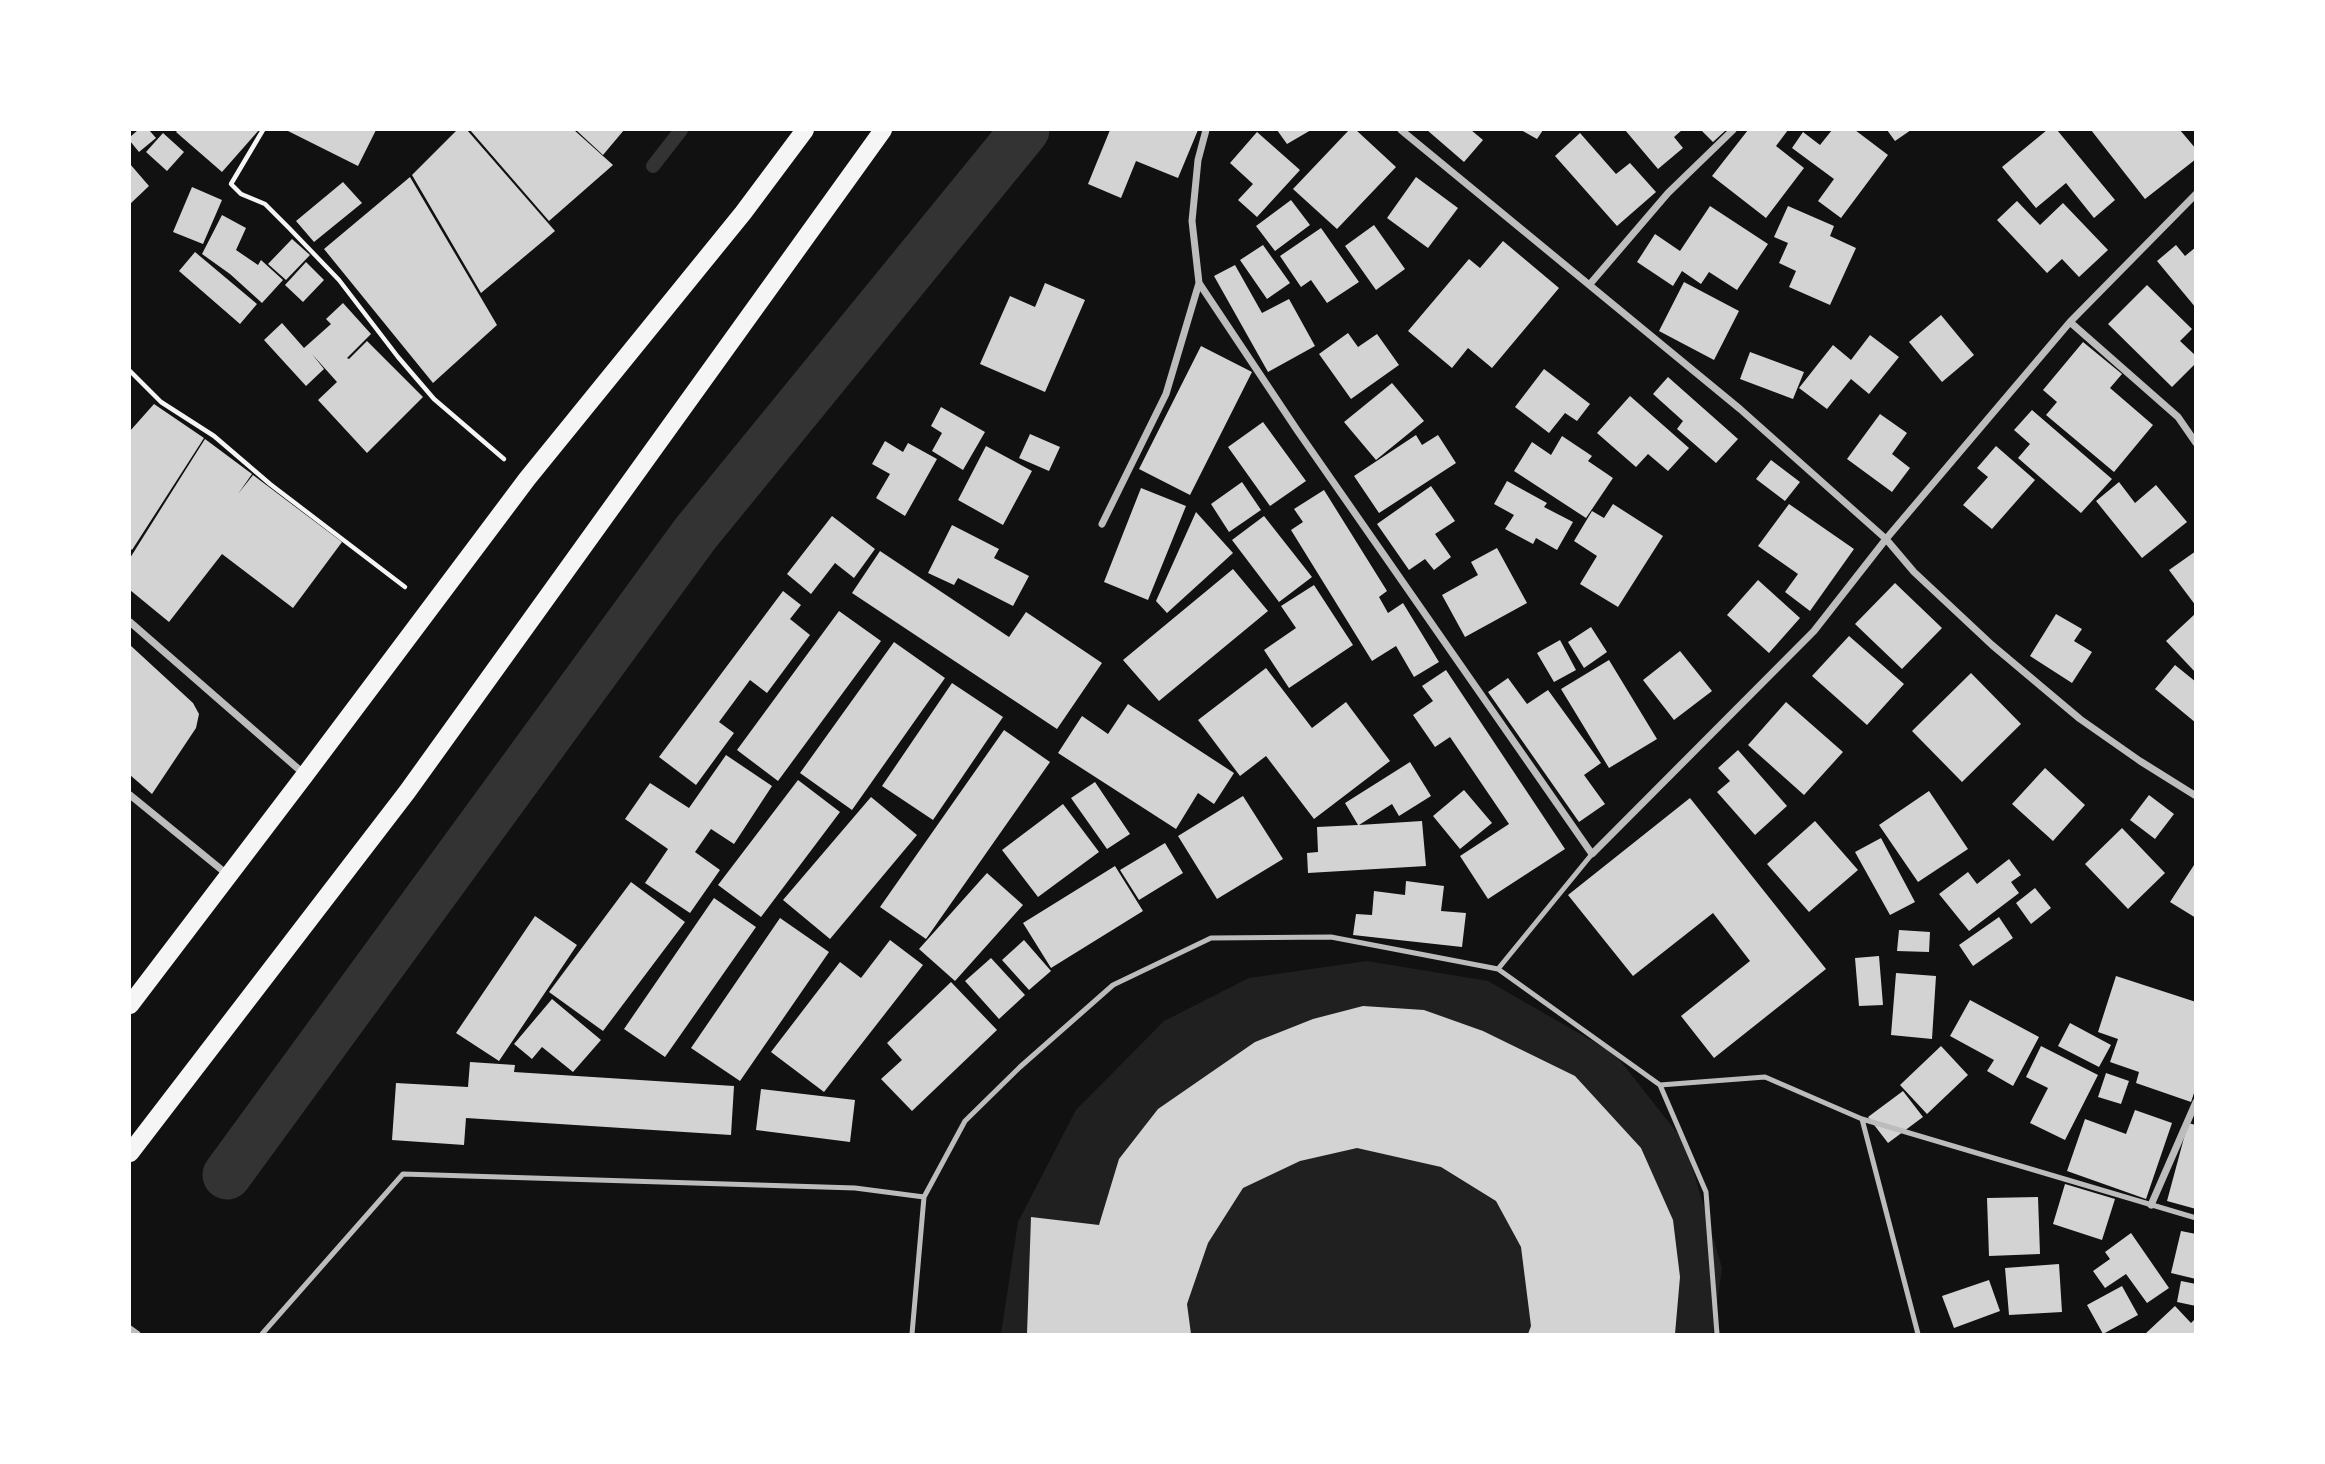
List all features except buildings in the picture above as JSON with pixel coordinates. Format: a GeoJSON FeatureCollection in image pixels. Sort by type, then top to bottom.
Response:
{"type":"FeatureCollection","features":[{"type":"Feature","properties":{"kind":"main road"},"geometry":{"type":"LineString","coordinates":[[130,1004],[306,775],[527,479],[743,213],[805,130]]}},
{"type":"Feature","properties":{"kind":"main road"},"geometry":{"type":"LineString","coordinates":[[130,1153],[407,792],[883,130]]}},
{"type":"Feature","properties":{"kind":"street"},"geometry":{"type":"LineString","coordinates":[[1102,524],[1166,394],[1199,283],[1192,221],[1198,160],[1206,130]]}},
{"type":"Feature","properties":{"kind":"street"},"geometry":{"type":"LineString","coordinates":[[1401,130],[1740,409],[1886,539],[1914,572],[1982,636],[2080,719],[2109,741],[2196,796]]}},
{"type":"Feature","properties":{"kind":"street"},"geometry":{"type":"LineString","coordinates":[[1590,284],[1668,193],[1733,130]]}},
{"type":"Feature","properties":{"kind":"street"},"geometry":{"type":"LineString","coordinates":[[1199,283],[1312,452],[1592,854],[1814,631],[1886,539],[2070,322],[2196,194]]}},
{"type":"Feature","properties":{"kind":"street"},"geometry":{"type":"LineString","coordinates":[[2070,322],[2178,417],[2196,443]]}},
{"type":"Feature","properties":{"kind":"street"},"geometry":{"type":"LineString","coordinates":[[130,622],[306,775]]}},
{"type":"Feature","properties":{"kind":"street"},"geometry":{"type":"LineString","coordinates":[[130,794],[228,875]]}},
{"type":"Feature","properties":{"kind":"street"},"geometry":{"type":"LineString","coordinates":[[2151,1205],[2196,1101]]}},
{"type":"Feature","properties":{"kind":"street"},"geometry":{"type":"LineString","coordinates":[[130,1329],[137,1335]]}},
{"type":"Feature","properties":{"kind":"lane"},"geometry":{"type":"LineString","coordinates":[[1498,969],[1592,854]]}},
{"type":"Feature","properties":{"kind":"lane"},"geometry":{"type":"LineString","coordinates":[[912,1335],[924,1197],[965,1121],[1020,1067],[1113,985],[1211,939],[1331,937],[1498,969],[1660,1085],[1706,1192],[1717,1335]]}},
{"type":"Feature","properties":{"kind":"lane"},"geometry":{"type":"LineString","coordinates":[[1660,1085],[1765,1077],[1862,1119],[2196,1218]]}},
{"type":"Feature","properties":{"kind":"lane"},"geometry":{"type":"LineString","coordinates":[[1862,1119],[1918,1335]]}},
{"type":"Feature","properties":{"kind":"lane"},"geometry":{"type":"LineString","coordinates":[[262,1335],[403,1174],[855,1188],[924,1197]]}},
{"type":"Feature","properties":{"kind":"path"},"geometry":{"type":"LineString","coordinates":[[264,130],[231,184],[241,194],[265,204],[339,279],[398,358],[434,400],[527,479]]}},
{"type":"Feature","properties":{"kind":"path"},"geometry":{"type":"LineString","coordinates":[[130,371],[161,402],[214,436],[270,484],[430,607]]}},
{"type":"Feature","properties":{"kind":"shaded area"},"geometry":{"type":"Polygon","coordinates":[[[1367,961],[1488,981],[1615,1054],[1685,1143],[1722,1268],[1713,1334],[1001,1334],[1018,1222],[1076,1110],[1164,1021],[1249,978],[1367,961]]]}},
{"type":"Feature","properties":{"kind":"waterway"},"geometry":{"type":"LineString","coordinates":[[653,166],[681,130]]}},
{"type":"Feature","properties":{"kind":"waterway"},"geometry":{"type":"LineString","coordinates":[[227,1175],[695,534],[1025,130]]}}]}
